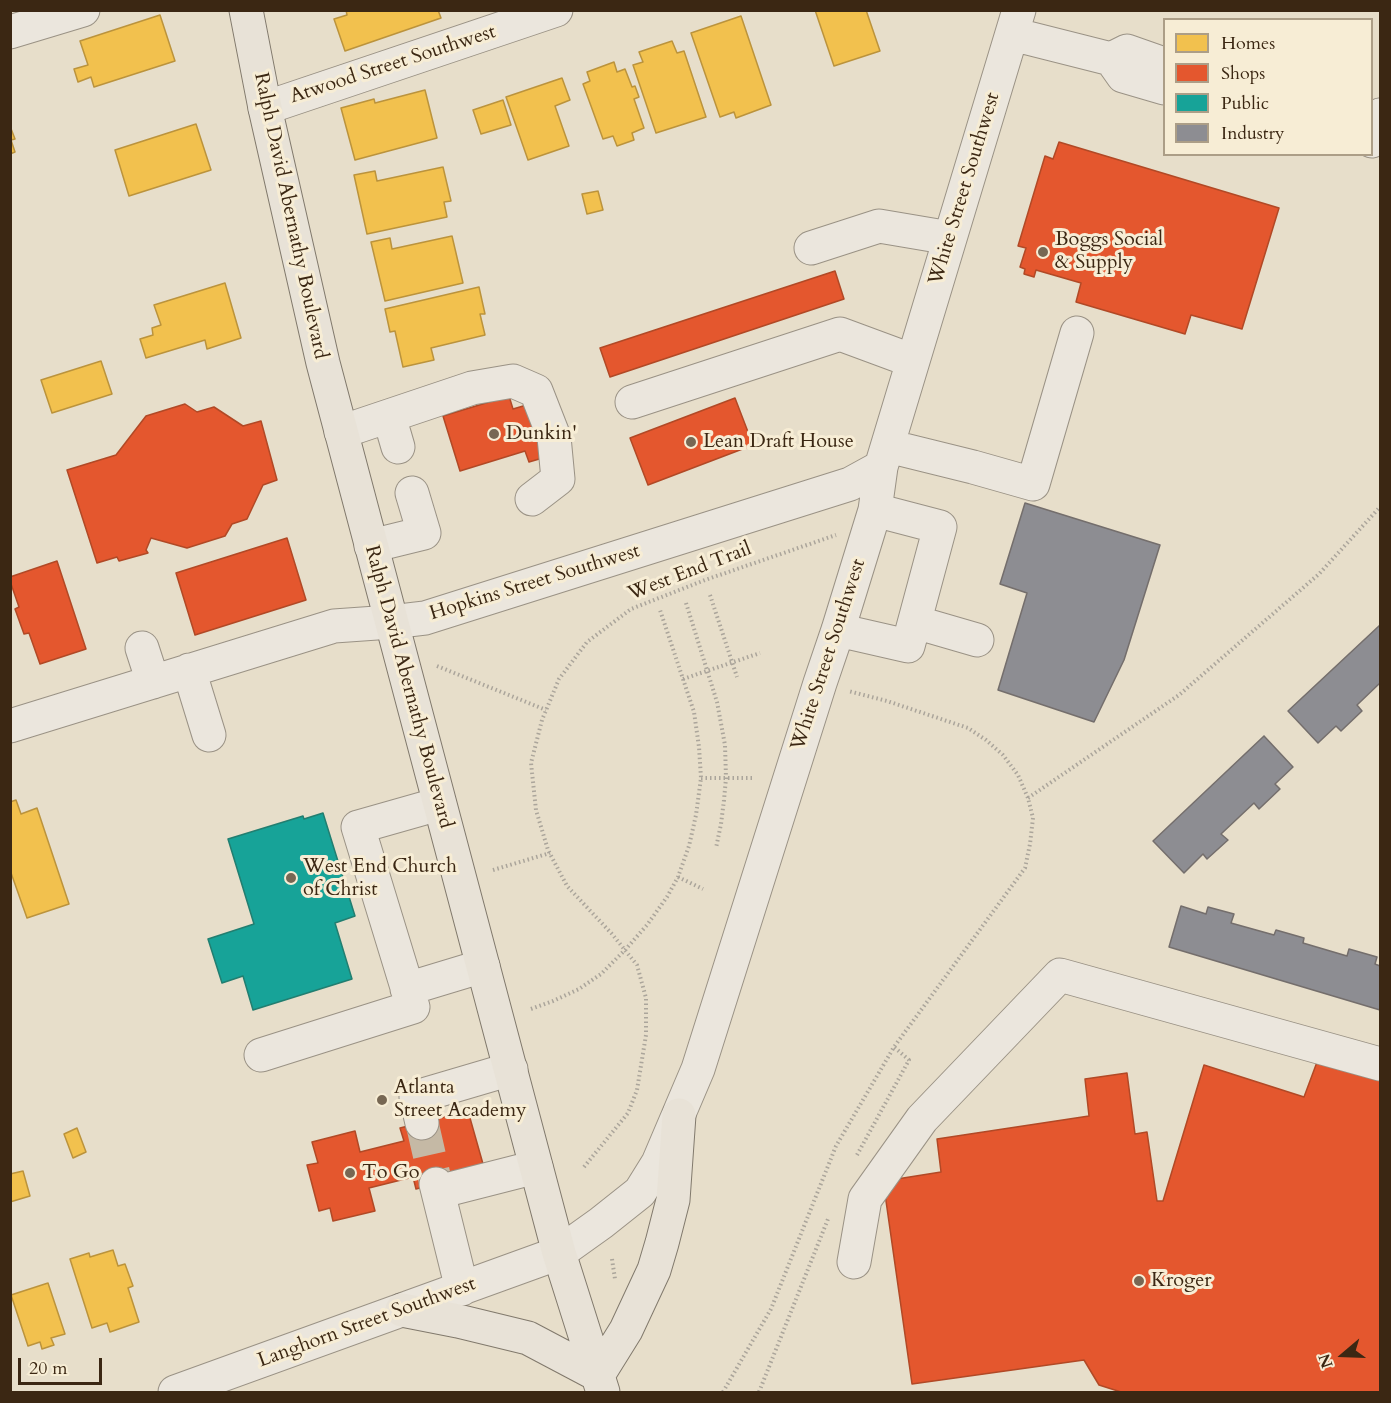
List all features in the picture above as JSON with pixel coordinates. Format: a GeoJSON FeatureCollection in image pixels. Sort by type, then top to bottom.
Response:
{"type":"FeatureCollection","features":[{"type":"Feature","properties":{"kind":"main road","name":"Ralph David Abernathy Boulevard"},"geometry":{"type":"LineString","coordinates":[[246,10],[265,108],[323,363],[536,1167],[600,1384]]}},
{"type":"Feature","properties":{"kind":"main road"},"geometry":{"type":"LineString","coordinates":[[402,1310],[528,1338],[600,1384],[654,1270],[662,1244],[673,1200],[679,1114]]}},
{"type":"Feature","properties":{"kind":"street"},"geometry":{"type":"LineString","coordinates":[[10,32],[83,10]]}},
{"type":"Feature","properties":{"kind":"street","name":"Atwood Street Southwest"},"geometry":{"type":"LineString","coordinates":[[265,108],[556,10]]}},
{"type":"Feature","properties":{"kind":"street"},"geometry":{"type":"LineString","coordinates":[[1016,22],[1111,59],[1123,76],[1163,88]]}},
{"type":"Feature","properties":{"kind":"street","name":"White Street Southwest"},"geometry":{"type":"LineString","coordinates":[[560,1253],[640,1192],[658,1163],[698,1070],[875,510],[884,457],[1016,22]]}},
{"type":"Feature","properties":{"kind":"street"},"geometry":{"type":"LineString","coordinates":[[1111,59],[1127,51],[1163,64]]}},
{"type":"Feature","properties":{"kind":"street"},"geometry":{"type":"LineString","coordinates":[[1373,135],[1380,115]]}},
{"type":"Feature","properties":{"kind":"street"},"geometry":{"type":"LineString","coordinates":[[811,248],[879,226],[950,238]]}},
{"type":"Feature","properties":{"kind":"street"},"geometry":{"type":"LineString","coordinates":[[884,457],[973,467],[1033,484],[1077,333]]}},
{"type":"Feature","properties":{"kind":"street"},"geometry":{"type":"LineString","coordinates":[[632,402],[840,334],[913,361]]}},
{"type":"Feature","properties":{"kind":"street"},"geometry":{"type":"LineString","coordinates":[[341,432],[472,388],[513,381],[536,391],[554,437],[558,479],[532,499]]}},
{"type":"Feature","properties":{"kind":"street"},"geometry":{"type":"LineString","coordinates":[[389,416],[399,447]]}},
{"type":"Feature","properties":{"kind":"street","name":"Hopkins Street Southwest"},"geometry":{"type":"LineString","coordinates":[[10,726],[334,626],[425,618],[839,488],[850,484],[884,457]]}},
{"type":"Feature","properties":{"kind":"street"},"geometry":{"type":"LineString","coordinates":[[371,546],[424,533],[412,493]]}},
{"type":"Feature","properties":{"kind":"street"},"geometry":{"type":"LineString","coordinates":[[838,630],[908,646],[940,527],[875,510]]}},
{"type":"Feature","properties":{"kind":"street"},"geometry":{"type":"LineString","coordinates":[[915,622],[977,640]]}},
{"type":"Feature","properties":{"kind":"street"},"geometry":{"type":"LineString","coordinates":[[142,648],[153,682]]}},
{"type":"Feature","properties":{"kind":"street"},"geometry":{"type":"LineString","coordinates":[[189,670],[209,735]]}},
{"type":"Feature","properties":{"kind":"street"},"geometry":{"type":"LineString","coordinates":[[261,1055],[413,1007],[358,827],[439,804]]}},
{"type":"Feature","properties":{"kind":"street"},"geometry":{"type":"LineString","coordinates":[[407,989],[483,966]]}},
{"type":"Feature","properties":{"kind":"street"},"geometry":{"type":"LineString","coordinates":[[854,1262],[865,1199],[922,1119],[1060,975],[1380,1064]]}},
{"type":"Feature","properties":{"kind":"street"},"geometry":{"type":"LineString","coordinates":[[422,1123],[416,1097],[511,1069]]}},
{"type":"Feature","properties":{"kind":"street"},"geometry":{"type":"LineString","coordinates":[[462,1289],[437,1188],[536,1167]]}},
{"type":"Feature","properties":{"kind":"street","name":"Langhorn Street Southwest"},"geometry":{"type":"LineString","coordinates":[[175,1392],[560,1253]]}},
{"type":"Feature","properties":{"kind":"path"},"geometry":{"type":"LineString","coordinates":[[1028,798],[1179,695],[1319,574],[1380,507]]}},
{"type":"Feature","properties":{"kind":"path","name":"West End Trail"},"geometry":{"type":"LineString","coordinates":[[584,1167],[628,1113],[637,1090],[646,1035],[646,998],[637,965],[612,934],[567,886],[550,853],[536,810],[531,763],[542,720],[559,679],[586,642],[631,609],[705,580],[837,535],[839,526]]}},
{"type":"Feature","properties":{"kind":"path"},"geometry":{"type":"LineString","coordinates":[[710,595],[737,677]]}},
{"type":"Feature","properties":{"kind":"path"},"geometry":{"type":"LineString","coordinates":[[686,603],[717,702],[725,745],[726,778],[722,824],[716,848]]}},
{"type":"Feature","properties":{"kind":"path"},"geometry":{"type":"LineString","coordinates":[[531,1009],[579,989],[601,974],[625,950],[667,897],[678,877],[689,846],[701,778],[699,747],[694,712],[660,610]]}},
{"type":"Feature","properties":{"kind":"path"},"geometry":{"type":"LineString","coordinates":[[683,679],[760,653]]}},
{"type":"Feature","properties":{"kind":"path"},"geometry":{"type":"LineString","coordinates":[[437,666],[546,710]]}},
{"type":"Feature","properties":{"kind":"path"},"geometry":{"type":"LineString","coordinates":[[723,1392],[771,1308],[836,1146],[894,1047],[1025,868],[1030,844],[1033,818],[1028,798],[1018,775],[1003,755],[986,740],[968,728],[846,690]]}},
{"type":"Feature","properties":{"kind":"path"},"geometry":{"type":"LineString","coordinates":[[701,778],[756,778]]}},
{"type":"Feature","properties":{"kind":"path"},"geometry":{"type":"LineString","coordinates":[[493,870],[550,853]]}},
{"type":"Feature","properties":{"kind":"path"},"geometry":{"type":"LineString","coordinates":[[678,877],[703,889]]}},
{"type":"Feature","properties":{"kind":"building: Homes"},"geometry":{"type":"Polygon","coordinates":[[[346,10],[438,10],[441,18],[345,51],[334,19],[347,15],[346,10]]]}},
{"type":"Feature","properties":{"kind":"building: Homes"},"geometry":{"type":"Polygon","coordinates":[[[815,10],[866,10],[880,51],[834,66],[815,10]]]}},
{"type":"Feature","properties":{"kind":"building: Homes"},"geometry":{"type":"Polygon","coordinates":[[[160,15],[175,61],[94,87],[91,77],[78,82],[74,69],[88,65],[80,41],[160,15]]]}},
{"type":"Feature","properties":{"kind":"building: Homes"},"geometry":{"type":"Polygon","coordinates":[[[741,16],[771,105],[736,118],[734,112],[720,117],[691,33],[741,16]]]}},
{"type":"Feature","properties":{"kind":"building: Homes"},"geometry":{"type":"Polygon","coordinates":[[[672,41],[677,53],[684,51],[706,117],[656,133],[633,65],[643,62],[639,52],[672,41]]]}},
{"type":"Feature","properties":{"kind":"building: Homes"},"geometry":{"type":"Polygon","coordinates":[[[614,62],[617,72],[625,69],[632,87],[635,86],[639,97],[634,99],[644,128],[632,133],[634,140],[617,146],[613,136],[603,139],[583,84],[590,81],[587,72],[614,62]]]}},
{"type":"Feature","properties":{"kind":"building: Homes"},"geometry":{"type":"Polygon","coordinates":[[[562,78],[570,100],[555,106],[569,146],[528,160],[506,97],[562,78]]]}},
{"type":"Feature","properties":{"kind":"building: Homes"},"geometry":{"type":"Polygon","coordinates":[[[425,90],[437,138],[355,160],[341,108],[374,99],[375,103],[425,90]]]}},
{"type":"Feature","properties":{"kind":"building: Homes"},"geometry":{"type":"Polygon","coordinates":[[[503,100],[511,125],[481,134],[473,110],[503,100]]]}},
{"type":"Feature","properties":{"kind":"building: Homes"},"geometry":{"type":"Polygon","coordinates":[[[196,124],[211,170],[129,196],[115,150],[196,124]]]}},
{"type":"Feature","properties":{"kind":"building: Homes"},"geometry":{"type":"Polygon","coordinates":[[[10,126],[15,139],[11,140],[15,152],[10,154],[10,126]]]}},
{"type":"Feature","properties":{"kind":"building: Homes"},"geometry":{"type":"Polygon","coordinates":[[[443,167],[451,201],[444,202],[447,217],[367,234],[354,175],[375,171],[377,181],[443,167]]]}},
{"type":"Feature","properties":{"kind":"building: Homes"},"geometry":{"type":"Polygon","coordinates":[[[598,191],[603,210],[587,214],[582,194],[598,191]]]}},
{"type":"Feature","properties":{"kind":"building: Homes"},"geometry":{"type":"Polygon","coordinates":[[[452,236],[463,283],[385,301],[371,242],[390,238],[392,249],[452,236]]]}},
{"type":"Feature","properties":{"kind":"building: Homes"},"geometry":{"type":"Polygon","coordinates":[[[225,283],[241,338],[207,349],[205,340],[146,358],[140,339],[153,335],[152,328],[161,325],[154,305],[225,283]]]}},
{"type":"Feature","properties":{"kind":"building: Homes"},"geometry":{"type":"Polygon","coordinates":[[[479,287],[485,314],[480,314],[485,335],[431,348],[434,360],[403,367],[395,331],[390,332],[385,309],[479,287]]]}},
{"type":"Feature","properties":{"kind":"building: Homes"},"geometry":{"type":"Polygon","coordinates":[[[101,361],[112,394],[52,413],[41,380],[101,361]]]}},
{"type":"Feature","properties":{"kind":"building: Homes"},"geometry":{"type":"Polygon","coordinates":[[[16,800],[21,814],[37,808],[69,904],[27,918],[10,870],[10,802],[16,800]]]}},
{"type":"Feature","properties":{"kind":"building: Homes"},"geometry":{"type":"Polygon","coordinates":[[[77,1128],[86,1152],[73,1158],[64,1134],[77,1128]]]}},
{"type":"Feature","properties":{"kind":"building: Homes"},"geometry":{"type":"Polygon","coordinates":[[[23,1171],[30,1196],[10,1202],[10,1174],[23,1171]]]}},
{"type":"Feature","properties":{"kind":"building: Homes"},"geometry":{"type":"Polygon","coordinates":[[[113,1250],[118,1266],[125,1264],[133,1286],[128,1288],[139,1322],[110,1332],[107,1323],[92,1328],[70,1259],[89,1253],[90,1257],[113,1250]]]}},
{"type":"Feature","properties":{"kind":"building: Homes"},"geometry":{"type":"Polygon","coordinates":[[[48,1283],[65,1334],[51,1338],[54,1345],[42,1349],[40,1342],[28,1346],[11,1295],[48,1283]]]}},
{"type":"Feature","properties":{"kind":"building: Shops"},"geometry":{"type":"Polygon","coordinates":[[[1059,142],[1279,208],[1242,329],[1191,315],[1185,334],[1076,302],[1081,283],[1036,270],[1034,277],[1024,274],[1025,269],[1020,267],[1026,248],[1018,246],[1045,156],[1053,159],[1059,142]]]}},
{"type":"Feature","properties":{"kind":"building: Shops"},"geometry":{"type":"Polygon","coordinates":[[[835,271],[844,299],[610,377],[600,348],[835,271]]]}},
{"type":"Feature","properties":{"kind":"building: Shops","name":"Dunkin'"},"geometry":{"type":"Polygon","coordinates":[[[509,396],[513,409],[530,404],[546,457],[529,462],[525,451],[460,471],[443,416],[509,396]]]}},
{"type":"Feature","properties":{"kind":"building: Shops","name":"Lean Draft House"},"geometry":{"type":"Polygon","coordinates":[[[735,398],[753,445],[648,485],[630,438],[735,398]]]}},
{"type":"Feature","properties":{"kind":"building: Shops"},"geometry":{"type":"Polygon","coordinates":[[[185,404],[197,412],[214,407],[243,426],[261,421],[277,480],[263,485],[247,519],[232,524],[225,536],[187,548],[151,538],[146,550],[148,553],[119,561],[117,557],[97,563],[67,470],[116,455],[146,416],[185,404]]]}},
{"type":"Feature","properties":{"kind":"building: Shops"},"geometry":{"type":"Polygon","coordinates":[[[287,538],[306,600],[195,635],[176,573],[287,538]]]}},
{"type":"Feature","properties":{"kind":"building: Shops"},"geometry":{"type":"Polygon","coordinates":[[[57,561],[86,649],[40,664],[29,633],[24,634],[15,609],[19,607],[10,577],[57,561]]]}},
{"type":"Feature","properties":{"kind":"building: Shops","name":"Kroger"},"geometry":{"type":"Polygon","coordinates":[[[1320,1054],[1380,1073],[1380,1392],[1121,1392],[1099,1385],[1084,1360],[912,1384],[885,1194],[897,1179],[941,1172],[937,1139],[1089,1116],[1085,1079],[1127,1073],[1135,1134],[1147,1132],[1157,1201],[1163,1201],[1204,1065],[1304,1097],[1320,1054]]]}},
{"type":"Feature","properties":{"kind":"building: Shops"},"geometry":{"type":"Polygon","coordinates":[[[468,1111],[485,1171],[416,1189],[413,1177],[369,1188],[375,1211],[333,1221],[330,1208],[319,1211],[307,1165],[318,1163],[312,1142],[355,1131],[360,1152],[404,1141],[400,1128],[468,1111]]]}},
{"type":"Feature","properties":{"kind":"building: Public","name":"West End Church of Christ"},"geometry":{"type":"Polygon","coordinates":[[[323,813],[355,916],[335,923],[352,979],[253,1010],[243,976],[222,983],[208,939],[254,924],[228,839],[303,816],[304,819],[323,813]]]}},
{"type":"Feature","properties":{"kind":"building: Industry"},"geometry":{"type":"Polygon","coordinates":[[[1025,503],[1160,545],[1124,660],[1094,722],[998,690],[1027,593],[1000,584],[1025,503]]]}},
{"type":"Feature","properties":{"kind":"building: Industry"},"geometry":{"type":"Polygon","coordinates":[[[1380,625],[1380,683],[1357,705],[1362,711],[1341,731],[1336,726],[1318,743],[1288,711],[1380,625]]]}},
{"type":"Feature","properties":{"kind":"building: Industry"},"geometry":{"type":"Polygon","coordinates":[[[1264,736],[1293,767],[1275,784],[1280,789],[1259,809],[1254,803],[1221,834],[1228,840],[1207,859],[1203,854],[1184,873],[1153,841],[1264,736]]]}},
{"type":"Feature","properties":{"kind":"building: Industry"},"geometry":{"type":"Polygon","coordinates":[[[1181,906],[1206,914],[1208,907],[1234,914],[1231,923],[1274,935],[1276,930],[1304,938],[1303,943],[1347,956],[1349,949],[1377,957],[1375,964],[1380,966],[1380,1010],[1169,947],[1181,906]]]}},
{"type":"Feature","properties":{"kind":"tunnel"},"geometry":{"type":"LineString","coordinates":[[422,1123],[436,1184]]}},
{"type":"Feature","properties":{"kind":"place","name":"Boggs Social & Supply"},"geometry":{"type":"Point","coordinates":[1043,252]}},
{"type":"Feature","properties":{"kind":"place","name":"Dunkin'"},"geometry":{"type":"Point","coordinates":[494,434]}},
{"type":"Feature","properties":{"kind":"place","name":"Lean Draft House"},"geometry":{"type":"Point","coordinates":[691,442]}},
{"type":"Feature","properties":{"kind":"place","name":"West End Church of Christ"},"geometry":{"type":"Point","coordinates":[291,878]}},
{"type":"Feature","properties":{"kind":"place","name":"Atlanta Street Academy"},"geometry":{"type":"Point","coordinates":[382,1100]}},
{"type":"Feature","properties":{"kind":"place","name":"To Go"},"geometry":{"type":"Point","coordinates":[350,1173]}},
{"type":"Feature","properties":{"kind":"place","name":"Kroger"},"geometry":{"type":"Point","coordinates":[1139,1281]}}]}
